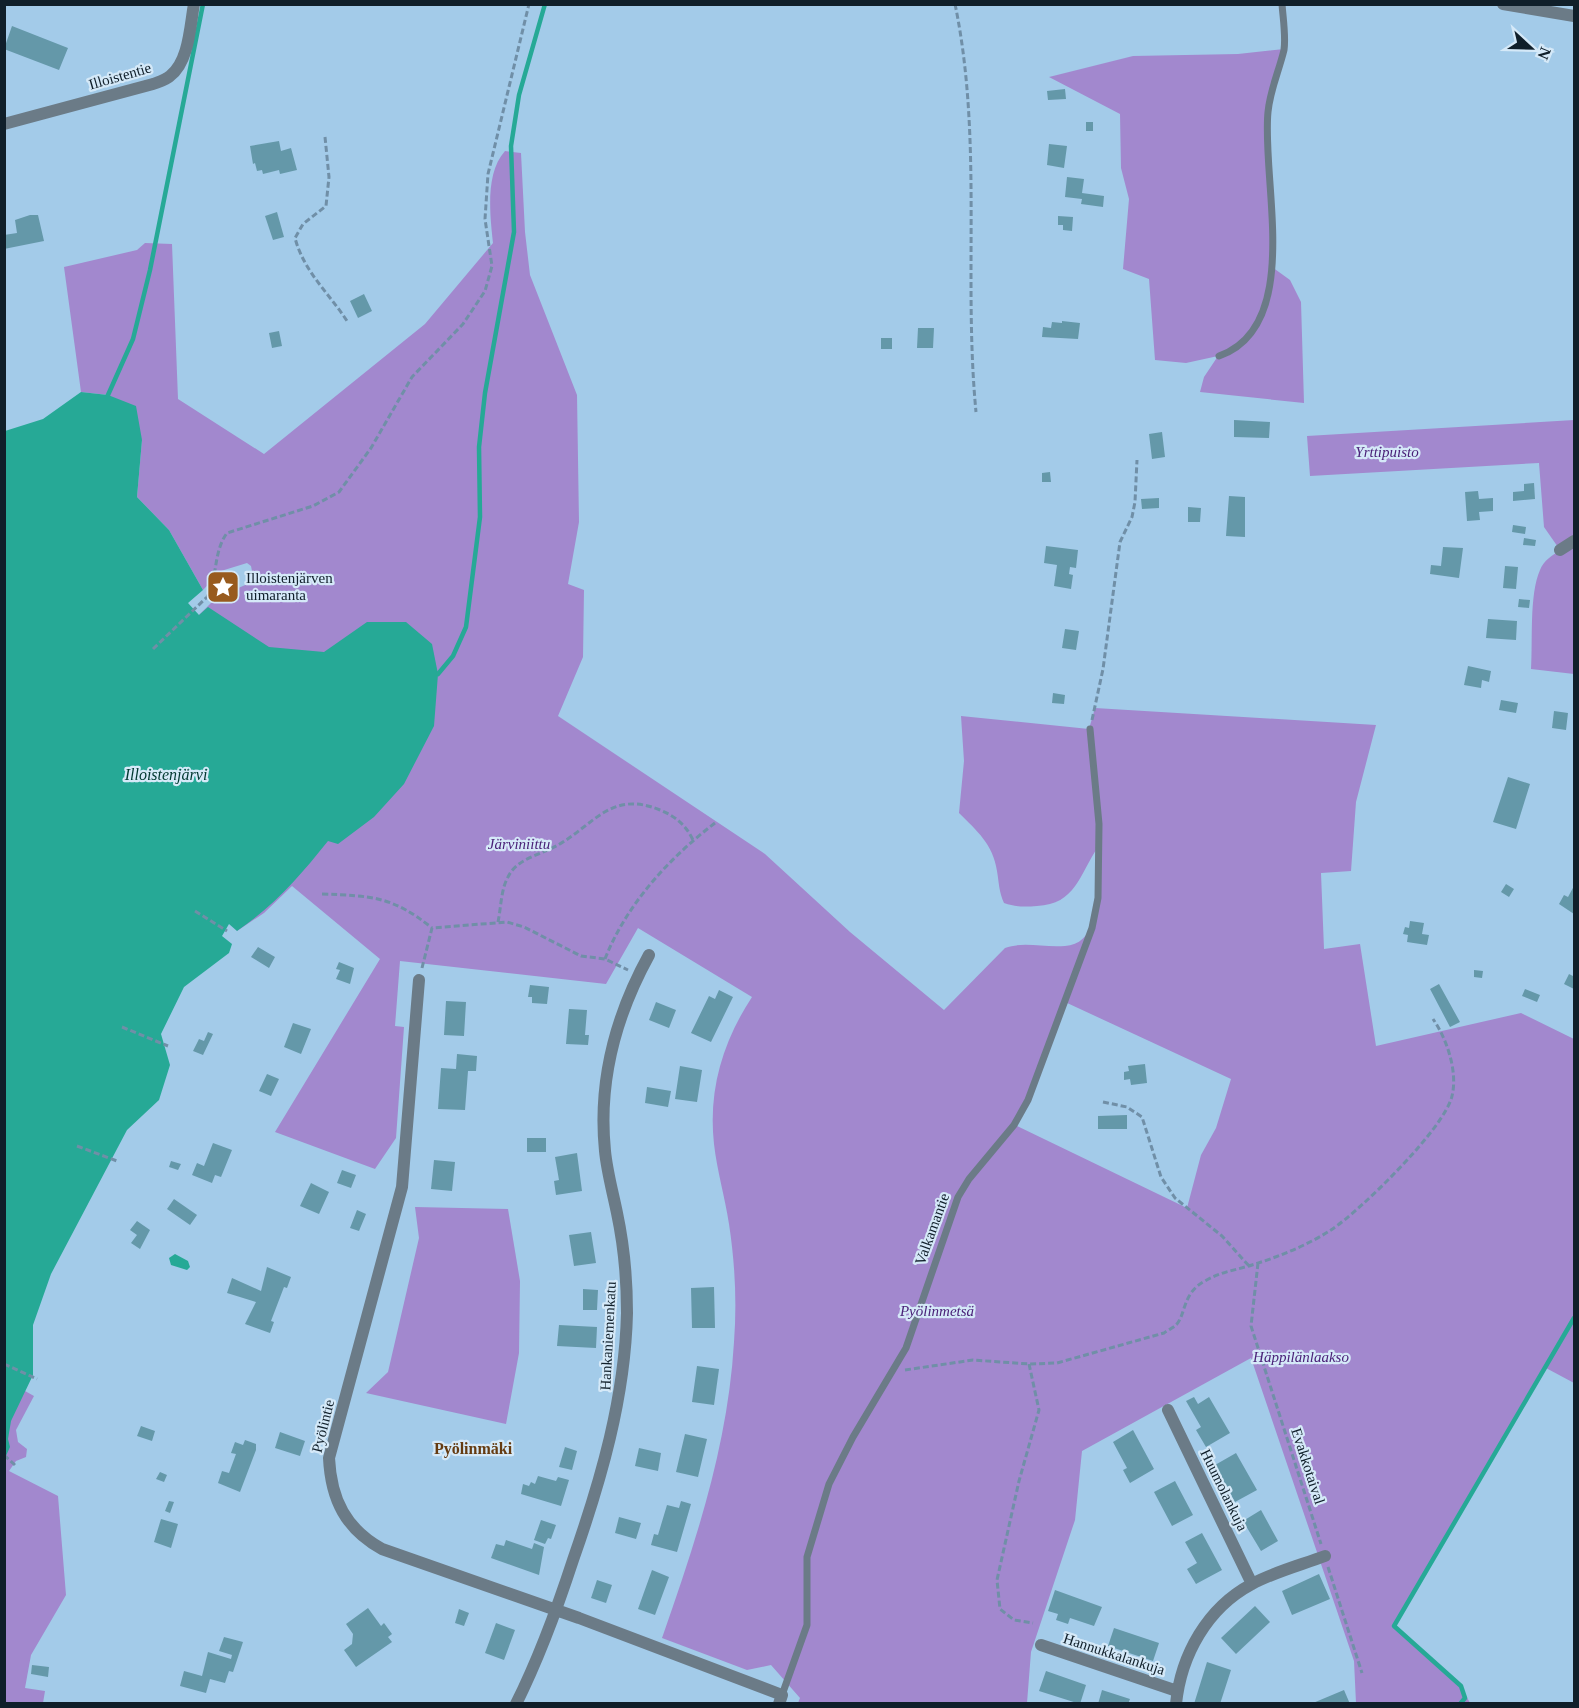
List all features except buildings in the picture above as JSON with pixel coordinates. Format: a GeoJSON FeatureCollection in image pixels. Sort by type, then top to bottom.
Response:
{"type":"FeatureCollection","features":[{"type":"Feature","properties":{"kind":"street","name":"Illoistentie"},"geometry":{"type":"LineString","coordinates":[[4,124],[153,84],[171,76],[179,65],[186,46],[194,4]]}},
{"type":"Feature","properties":{"kind":"street"},"geometry":{"type":"LineString","coordinates":[[1503,4],[1575,16]]}},
{"type":"Feature","properties":{"kind":"street"},"geometry":{"type":"LineString","coordinates":[[1560,550],[1575,541]]}},
{"type":"Feature","properties":{"kind":"street","name":"Hankaniemenkatu"},"geometry":{"type":"LineString","coordinates":[[516,1704],[556,1611],[594,1497],[620,1394],[627,1313],[626,1274],[605,1150],[605,1081],[617,1028],[628,998],[649,955]]}},
{"type":"Feature","properties":{"kind":"street","name":"Pyölintie"},"geometry":{"type":"LineString","coordinates":[[421,974],[402,1187],[329,1458],[333,1494],[339,1508],[366,1540],[382,1549],[556,1611],[781,1699]]}},
{"type":"Feature","properties":{"kind":"street","name":"Huumolankuja"},"geometry":{"type":"LineString","coordinates":[[1168,1410],[1252,1584]]}},
{"type":"Feature","properties":{"kind":"street"},"geometry":{"type":"LineString","coordinates":[[1176,1704],[1177,1690],[1184,1666],[1204,1627],[1231,1598],[1252,1584],[1325,1556]]}},
{"type":"Feature","properties":{"kind":"street","name":"Hannukkalankuja"},"geometry":{"type":"LineString","coordinates":[[1041,1645],[1177,1690]]}},
{"type":"Feature","properties":{"kind":"lane"},"geometry":{"type":"LineString","coordinates":[[1219,356],[1245,343],[1257,325],[1272,267],[1267,113],[1275,75],[1284,50],[1281,4]]}},
{"type":"Feature","properties":{"kind":"lane","name":"Valkamantie"},"geometry":{"type":"LineString","coordinates":[[781,1699],[807,1625],[807,1557],[829,1485],[853,1437],[894,1372],[906,1348],[958,1197],[969,1179],[1014,1125],[1028,1100],[1092,928],[1098,898],[1099,824],[1090,729]]}},
{"type":"Feature","properties":{"kind":"path"},"geometry":{"type":"LineString","coordinates":[[153,649],[207,597],[215,576],[220,542],[227,533],[313,506],[339,492],[371,448],[412,377],[463,324],[485,291],[492,266],[485,219],[488,174],[529,4]]}},
{"type":"Feature","properties":{"kind":"path"},"geometry":{"type":"LineString","coordinates":[[955,4],[968,86],[971,154],[970,351],[976,412]]}},
{"type":"Feature","properties":{"kind":"path"},"geometry":{"type":"LineString","coordinates":[[326,137],[329,177],[326,206],[303,224],[295,238],[311,274],[321,289],[335,301],[347,321]]}},
{"type":"Feature","properties":{"kind":"path"},"geometry":{"type":"LineString","coordinates":[[1090,729],[1103,669],[1120,542],[1132,517],[1135,502],[1137,460]]}},
{"type":"Feature","properties":{"kind":"path"},"geometry":{"type":"LineString","coordinates":[[498,922],[508,876],[520,862],[559,845],[607,810],[620,804],[649,806],[676,818],[687,829],[693,840]]}},
{"type":"Feature","properties":{"kind":"path"},"geometry":{"type":"LineString","coordinates":[[605,959],[632,908],[693,840],[716,824]]}},
{"type":"Feature","properties":{"kind":"path"},"geometry":{"type":"LineString","coordinates":[[322,894],[364,896],[387,900],[404,907],[432,928],[498,922],[524,927],[581,956],[605,959],[620,965]]}},
{"type":"Feature","properties":{"kind":"path"},"geometry":{"type":"LineString","coordinates":[[195,911],[227,931]]}},
{"type":"Feature","properties":{"kind":"path"},"geometry":{"type":"LineString","coordinates":[[421,974],[432,928]]}},
{"type":"Feature","properties":{"kind":"path"},"geometry":{"type":"LineString","coordinates":[[894,1372],[973,1360],[1029,1364],[1065,1360],[1164,1333],[1177,1324],[1190,1293],[1203,1282],[1235,1268],[1258,1263],[1331,1230],[1387,1181],[1434,1128],[1452,1099],[1454,1080],[1443,1034],[1433,1019]]}},
{"type":"Feature","properties":{"kind":"path"},"geometry":{"type":"LineString","coordinates":[[122,1028],[168,1046]]}},
{"type":"Feature","properties":{"kind":"path"},"geometry":{"type":"LineString","coordinates":[[1103,1101],[1127,1107],[1142,1117],[1161,1177],[1175,1198],[1222,1236],[1249,1266]]}},
{"type":"Feature","properties":{"kind":"path"},"geometry":{"type":"LineString","coordinates":[[76,1146],[117,1161]]}},
{"type":"Feature","properties":{"kind":"path","name":"Evakkotaival"},"geometry":{"type":"LineString","coordinates":[[1258,1263],[1251,1326],[1362,1673]]}},
{"type":"Feature","properties":{"kind":"path"},"geometry":{"type":"LineString","coordinates":[[4,1364],[37,1379]]}},
{"type":"Feature","properties":{"kind":"path"},"geometry":{"type":"LineString","coordinates":[[1029,1364],[1039,1410],[1019,1481],[997,1580],[1000,1609],[1014,1620],[1033,1623]]}},
{"type":"Feature","properties":{"kind":"path"},"geometry":{"type":"LineString","coordinates":[[4,1455],[15,1465]]}},
{"type":"Feature","properties":{"kind":"green space"},"geometry":{"type":"Polygon","coordinates":[[[1284,49],[1267,113],[1272,267],[1290,280],[1301,302],[1304,403],[1200,392],[1204,377],[1218,356],[1186,363],[1155,360],[1149,279],[1123,269],[1129,199],[1121,168],[1120,114],[1049,77],[1133,56],[1238,54],[1284,49]]]}},
{"type":"Feature","properties":{"kind":"green space"},"geometry":{"type":"Polygon","coordinates":[[[505,151],[521,153],[525,232],[530,275],[577,395],[579,522],[568,584],[584,590],[583,657],[558,716],[765,854],[850,932],[944,1010],[1005,948],[1019,945],[1065,946],[1078,942],[1087,933],[1093,921],[1098,890],[1098,847],[1075,886],[1060,900],[1050,904],[1032,906],[1004,903],[992,853],[983,839],[959,813],[964,761],[961,716],[1089,729],[1095,708],[1376,725],[1356,802],[1351,871],[1321,873],[1324,949],[1360,944],[1376,1046],[1521,1013],[1574,1039],[1574,1383],[1546,1368],[1394,1625],[1461,1686],[1470,1703],[1356,1703],[1354,1661],[1251,1358],[1082,1451],[1075,1520],[1031,1652],[1027,1703],[798,1703],[800,1698],[771,1665],[747,1670],[662,1638],[687,1565],[718,1455],[731,1380],[735,1327],[734,1268],[729,1224],[714,1144],[713,1104],[726,1049],[752,997],[638,928],[606,984],[400,961],[395,1026],[404,1027],[396,1138],[375,1169],[275,1132],[380,959],[292,886],[264,913],[237,931],[172,642],[217,597],[250,583],[253,576],[251,566],[247,563],[221,571],[203,590],[169,530],[137,497],[142,440],[108,395],[81,392],[64,267],[137,250],[145,243],[172,244],[178,399],[264,454],[425,324],[493,243],[490,195],[494,171],[505,151]],[[1065,1002],[1015,1125],[1187,1208],[1201,1155],[1216,1128],[1231,1079],[1065,1002]]]}},
{"type":"Feature","properties":{"kind":"green space","name":"Yrttipuisto"},"geometry":{"type":"Polygon","coordinates":[[[1574,420],[1574,674],[1531,669],[1534,592],[1540,570],[1549,558],[1560,550],[1544,527],[1539,463],[1310,476],[1307,436],[1574,420]]]}},
{"type":"Feature","properties":{"kind":"green space"},"geometry":{"type":"Polygon","coordinates":[[[415,1207],[508,1209],[520,1281],[519,1353],[506,1424],[366,1393],[388,1372],[419,1238],[415,1207]]]}},
{"type":"Feature","properties":{"kind":"green space"},"geometry":{"type":"Polygon","coordinates":[[[5,1388],[25,1391],[34,1396],[16,1430],[18,1442],[27,1449],[26,1457],[16,1461],[9,1471],[58,1496],[66,1595],[31,1655],[25,1688],[45,1691],[43,1703],[5,1704],[5,1388]]]}},
{"type":"Feature","properties":{"kind":"water","name":"Illoistenjärvi"},"geometry":{"type":"Polygon","coordinates":[[[81,392],[108,395],[136,406],[142,440],[137,497],[169,530],[203,590],[188,603],[199,615],[208,607],[269,647],[324,652],[367,622],[406,622],[432,644],[438,674],[434,726],[404,784],[374,817],[338,844],[328,841],[286,890],[263,911],[237,931],[229,924],[222,936],[232,944],[229,953],[184,987],[161,1034],[170,1065],[159,1100],[127,1130],[51,1274],[33,1325],[33,1375],[11,1421],[8,1439],[10,1447],[5,1458],[5,431],[43,419],[81,392]]]}},
{"type":"Feature","properties":{"kind":"water"},"geometry":{"type":"Polygon","coordinates":[[[175,1254],[188,1261],[190,1267],[187,1270],[171,1265],[169,1258],[175,1254]]]}},
{"type":"Feature","properties":{"kind":"waterway"},"geometry":{"type":"LineString","coordinates":[[108,395],[133,339],[150,270],[203,4]]}},
{"type":"Feature","properties":{"kind":"waterway"},"geometry":{"type":"LineString","coordinates":[[438,674],[453,656],[466,627],[480,517],[479,447],[485,393],[514,232],[511,146],[519,95],[545,4]]}},
{"type":"Feature","properties":{"kind":"waterway"},"geometry":{"type":"LineString","coordinates":[[1460,1704],[1465,1698],[1461,1686],[1394,1626],[1574,1318]]}},
{"type":"Feature","properties":{"kind":"place","name":"Illoistenjärven uimaranta"},"geometry":{"type":"Point","coordinates":[223,587]}},
{"type":"Feature","properties":{"kind":"district","name":"Pyölinmäki"},"geometry":{"type":"Point","coordinates":[473,1448]}},
{"type":"Feature","properties":{"kind":"park label","name":"Järviniittu"},"geometry":{"type":"Point","coordinates":[519,844]}},
{"type":"Feature","properties":{"kind":"park label","name":"Pyölinmetsä"},"geometry":{"type":"Point","coordinates":[937,1311]}},
{"type":"Feature","properties":{"kind":"park label","name":"Häppilänlaakso"},"geometry":{"type":"Point","coordinates":[1301,1357]}}]}
